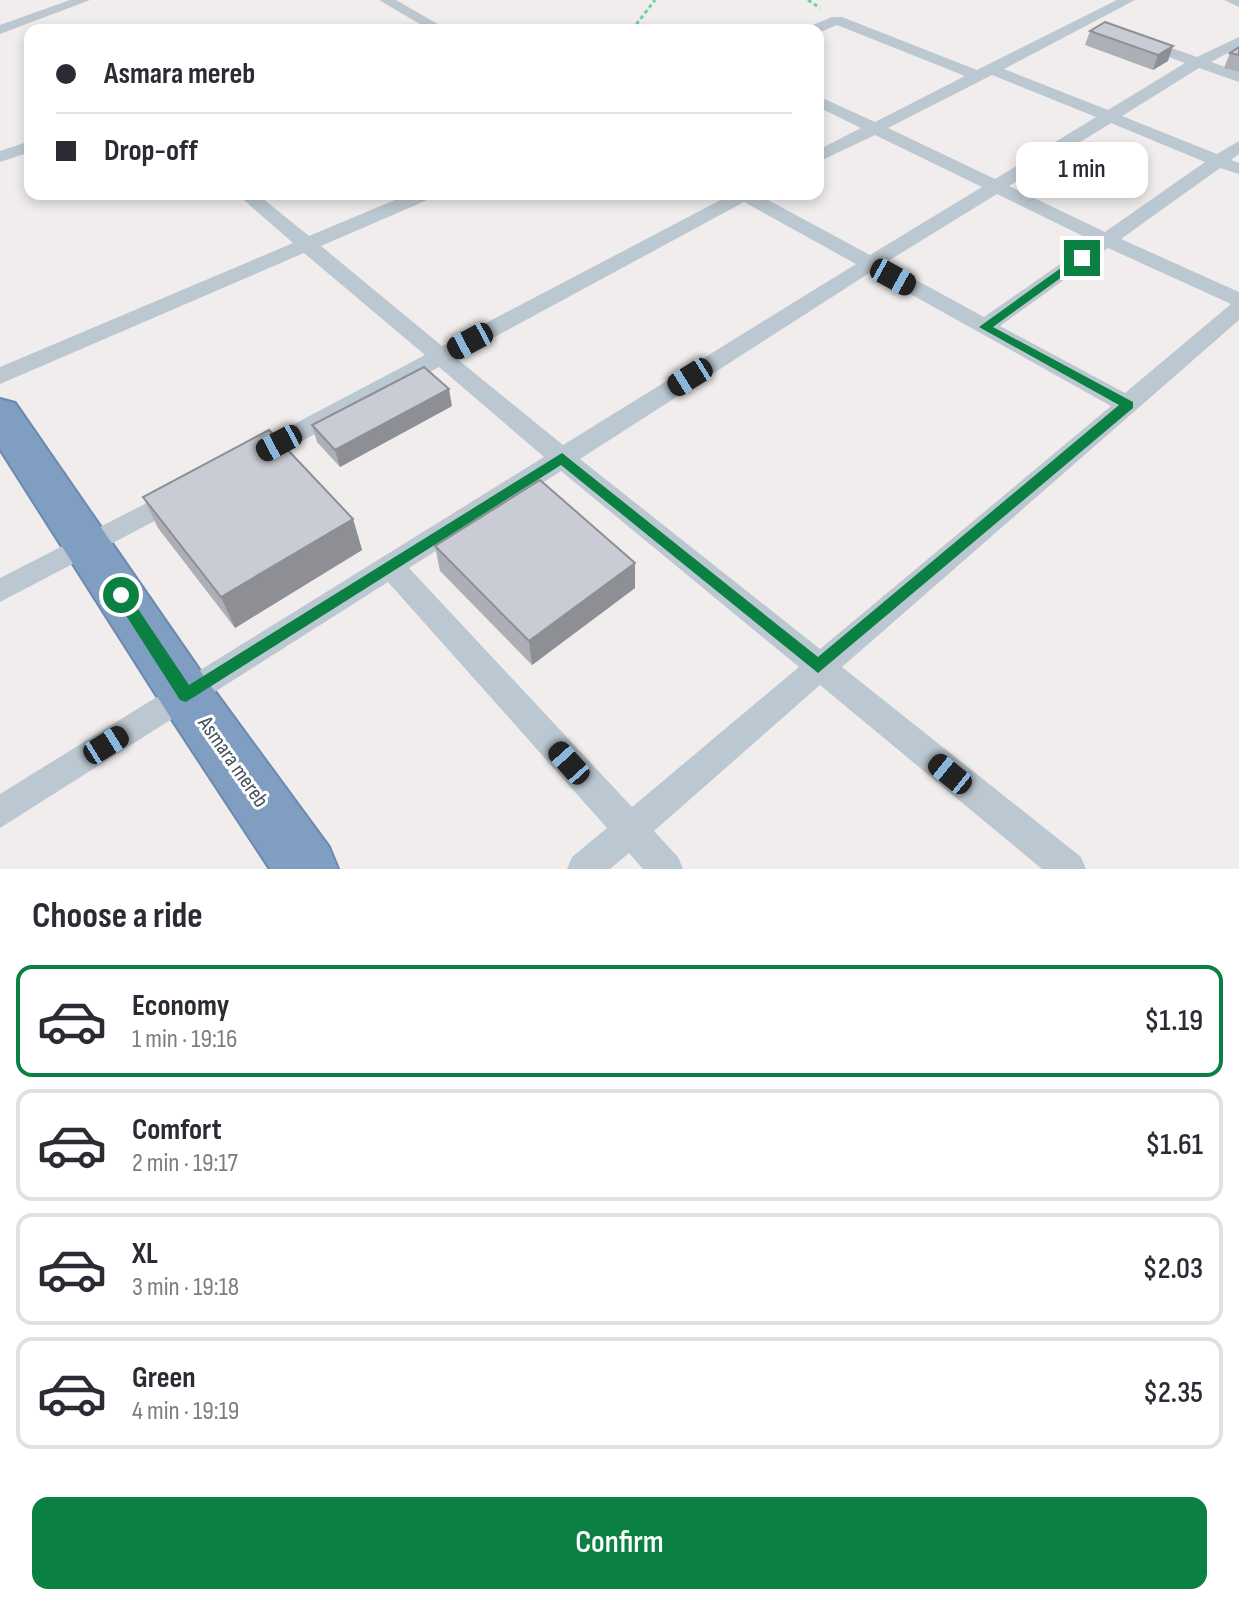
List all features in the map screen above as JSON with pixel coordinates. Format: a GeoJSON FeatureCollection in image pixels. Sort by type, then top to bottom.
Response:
{"type":"FeatureCollection","features":[{"type":"Feature","properties":{"kind":"highway","name":"Asmara mereb"},"geometry":{"type":"LineString","coordinates":[[0,414],[186,695],[307,869]]}},
{"type":"Feature","properties":{"kind":"street"},"geometry":{"type":"LineString","coordinates":[[0,30],[83,0]]}},
{"type":"Feature","properties":{"kind":"street"},"geometry":{"type":"LineString","coordinates":[[824,154],[1093,24],[1128,0]]}},
{"type":"Feature","properties":{"kind":"street"},"geometry":{"type":"LineString","coordinates":[[1231,0],[1239,3]]}},
{"type":"Feature","properties":{"kind":"street"},"geometry":{"type":"LineString","coordinates":[[394,1],[431,24]]}},
{"type":"Feature","properties":{"kind":"street"},"geometry":{"type":"LineString","coordinates":[[42,16],[53,24]]}},
{"type":"Feature","properties":{"kind":"street"},"geometry":{"type":"LineString","coordinates":[[824,25],[837,20],[1109,117],[1239,169]]}},
{"type":"Feature","properties":{"kind":"street"},"geometry":{"type":"LineString","coordinates":[[1128,37],[1239,77]]}},
{"type":"Feature","properties":{"kind":"street"},"geometry":{"type":"LineString","coordinates":[[0,812],[870,264],[1198,62],[1239,41]]}},
{"type":"Feature","properties":{"kind":"street"},"geometry":{"type":"LineString","coordinates":[[824,104],[1239,300]]}},
{"type":"Feature","properties":{"kind":"street"},"geometry":{"type":"LineString","coordinates":[[984,327],[1239,146]]}},
{"type":"Feature","properties":{"kind":"street"},"geometry":{"type":"LineString","coordinates":[[0,157],[24,148]]}},
{"type":"Feature","properties":{"kind":"street"},"geometry":{"type":"LineString","coordinates":[[253,200],[562,458],[1069,869]]}},
{"type":"Feature","properties":{"kind":"street"},"geometry":{"type":"LineString","coordinates":[[0,376],[411,200]]}},
{"type":"Feature","properties":{"kind":"street"},"geometry":{"type":"LineString","coordinates":[[238,465],[734,200]]}},
{"type":"Feature","properties":{"kind":"street"},"geometry":{"type":"LineString","coordinates":[[756,200],[1128,405]]}},
{"type":"Feature","properties":{"kind":"street"},"geometry":{"type":"LineString","coordinates":[[584,869],[1239,309]]}},
{"type":"Feature","properties":{"kind":"street"},"geometry":{"type":"LineString","coordinates":[[0,591],[197,487]]}},
{"type":"Feature","properties":{"kind":"street"},"geometry":{"type":"LineString","coordinates":[[390,566],[666,869]]}},
{"type":"Feature","properties":{"kind":"path"},"geometry":{"type":"LineString","coordinates":[[637,24],[655,0]]}},
{"type":"Feature","properties":{"kind":"building"},"geometry":{"type":"Polygon","coordinates":[[[1105,22],[1173,46],[1158,55],[1090,31],[1105,22]]]}},
{"type":"Feature","properties":{"kind":"building"},"geometry":{"type":"Polygon","coordinates":[[[424,367],[449,389],[335,450],[312,425],[424,367]]]}},
{"type":"Feature","properties":{"kind":"building"},"geometry":{"type":"Polygon","coordinates":[[[269,430],[353,519],[221,597],[143,497],[269,430]]]}},
{"type":"Feature","properties":{"kind":"building"},"geometry":{"type":"Polygon","coordinates":[[[540,480],[635,563],[529,641],[435,546],[540,480]]]}},
{"type":"Feature","properties":{"kind":"route"},"geometry":{"type":"LineString","coordinates":[[121,595],[186,695],[562,458],[818,666],[1128,405],[984,327],[1082,258]]}}]}
